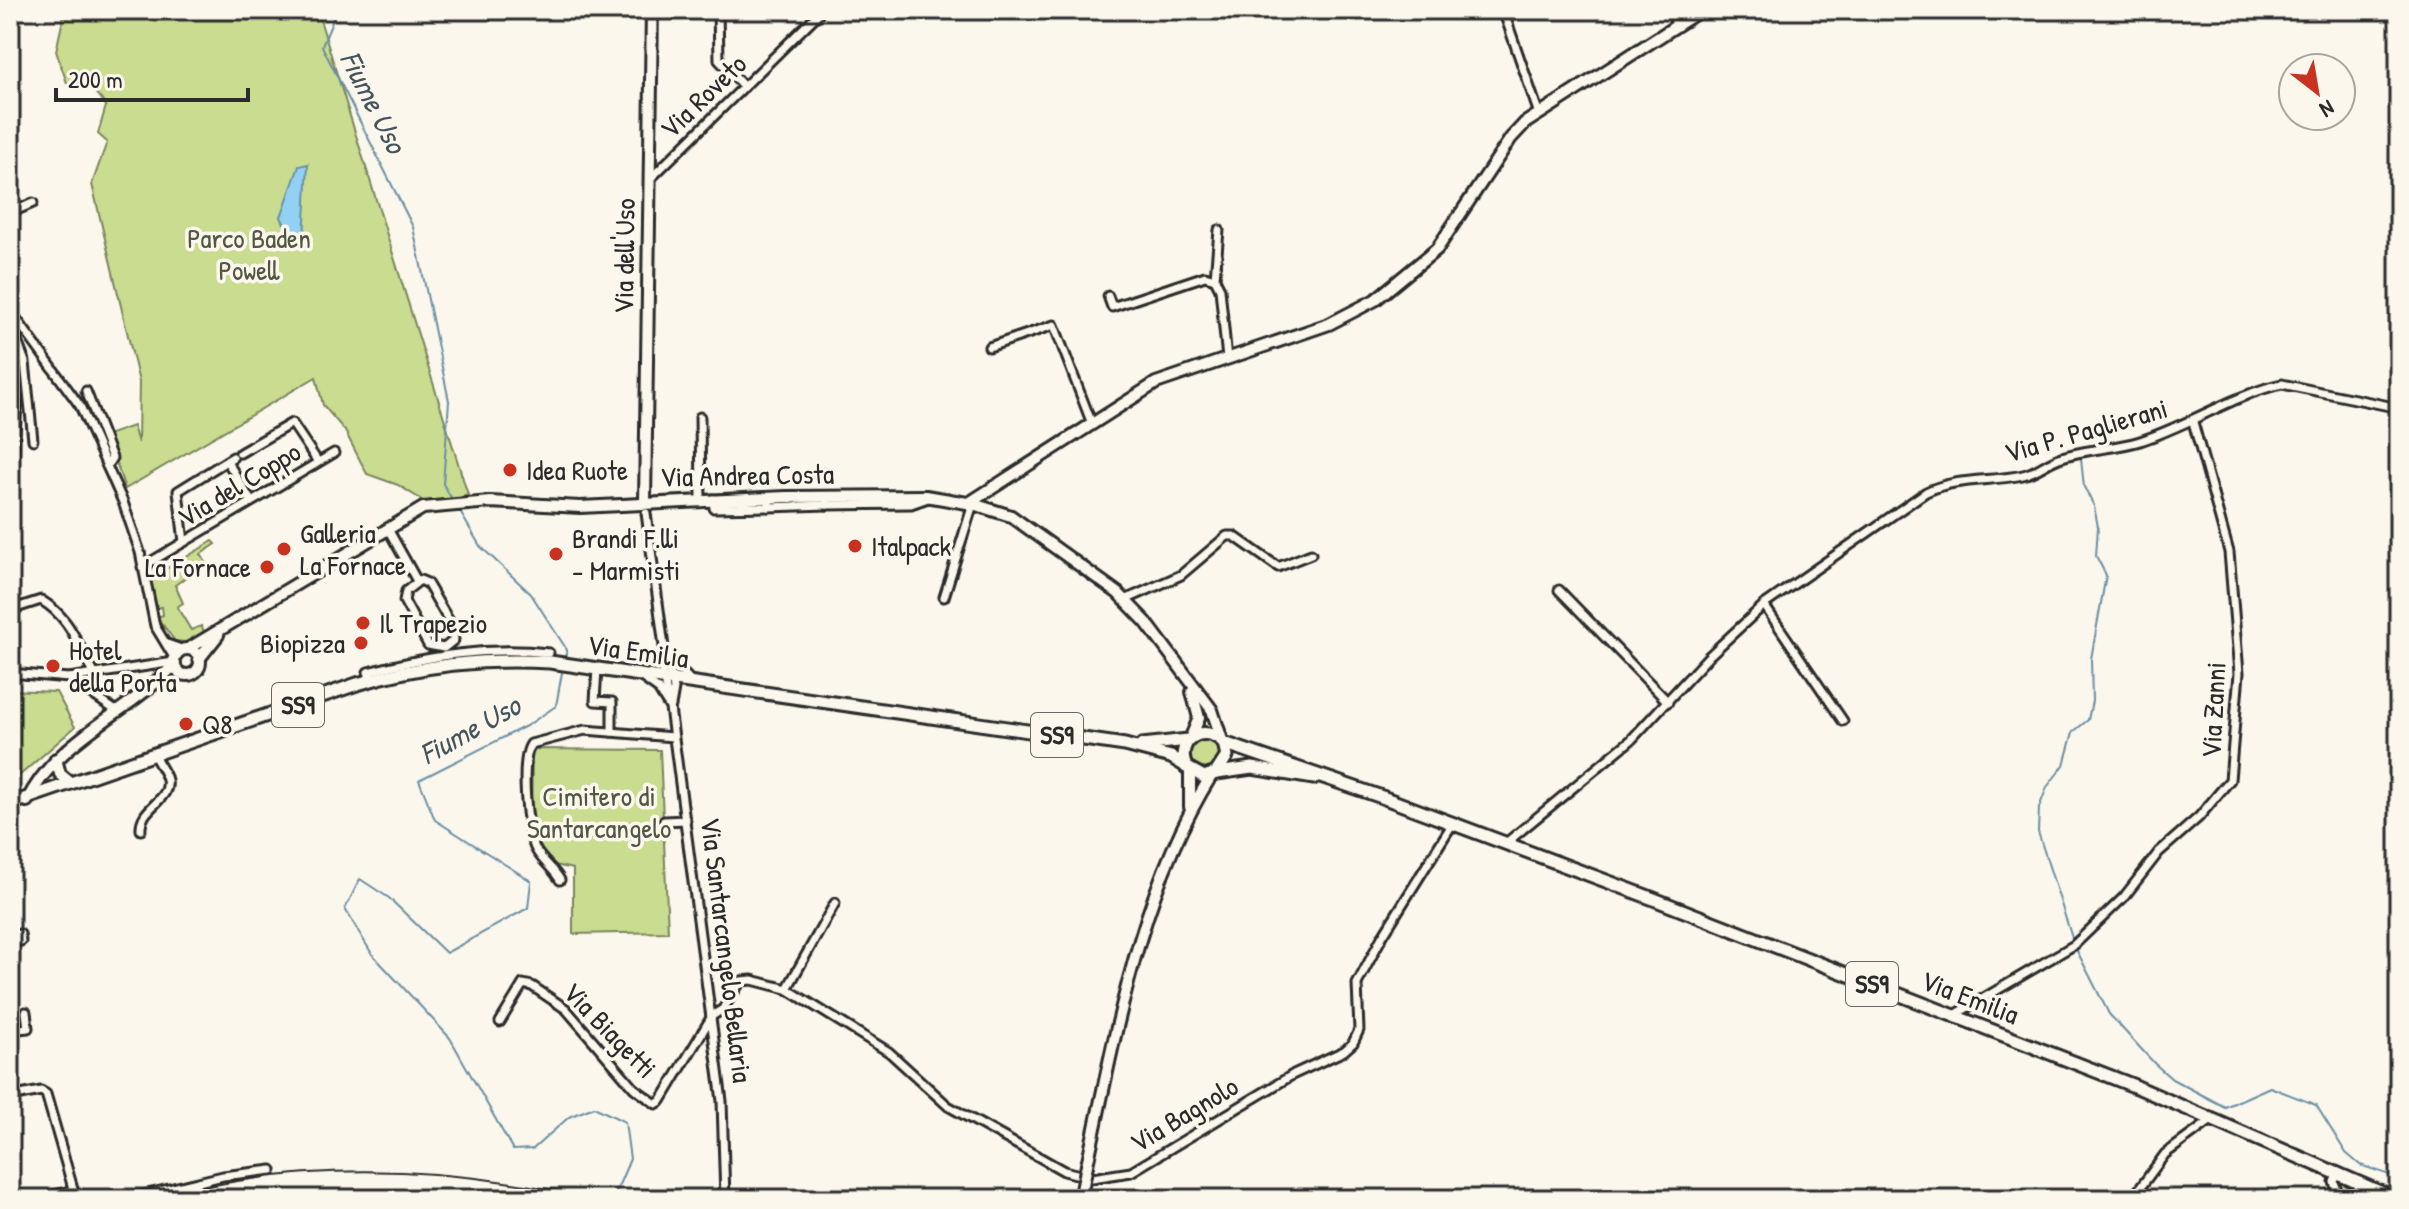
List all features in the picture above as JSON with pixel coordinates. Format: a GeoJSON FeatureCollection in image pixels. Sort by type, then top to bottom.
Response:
{"type":"FeatureCollection","features":[{"type":"Feature","properties":{"kind":"main road","name":"Via Emilia"},"geometry":{"type":"LineString","coordinates":[[10,804],[371,680],[437,664],[532,661],[1125,745],[1171,757],[1188,769],[1214,774],[1252,768],[1342,783]]}},
{"type":"Feature","properties":{"kind":"main road","name":"Via Emilia"},"geometry":{"type":"LineString","coordinates":[[1125,745],[1175,744],[1204,732],[1506,843],[1953,1016],[2213,1119],[2396,1199]]}},
{"type":"Feature","properties":{"kind":"main road"},"geometry":{"type":"LineString","coordinates":[[1188,769],[1183,753],[1190,738]]}},
{"type":"Feature","properties":{"kind":"main road"},"geometry":{"type":"LineString","coordinates":[[1214,774],[1225,763],[1223,741]]}},
{"type":"Feature","properties":{"kind":"street","name":"Via dell'Uso"},"geometry":{"type":"LineString","coordinates":[[645,507],[652,10]]}},
{"type":"Feature","properties":{"kind":"street"},"geometry":{"type":"LineString","coordinates":[[718,10],[719,60],[744,87]]}},
{"type":"Feature","properties":{"kind":"street","name":"Via Roveto"},"geometry":{"type":"LineString","coordinates":[[649,180],[822,10]]}},
{"type":"Feature","properties":{"kind":"street"},"geometry":{"type":"LineString","coordinates":[[1503,10],[1539,114]]}},
{"type":"Feature","properties":{"kind":"street"},"geometry":{"type":"LineString","coordinates":[[1672,10],[1676,26]]}},
{"type":"Feature","properties":{"kind":"street"},"geometry":{"type":"LineString","coordinates":[[944,597],[971,503],[1156,383],[1329,324],[1375,300],[1437,249],[1511,138],[1539,114],[1701,10]]}},
{"type":"Feature","properties":{"kind":"street"},"geometry":{"type":"LineString","coordinates":[[10,213],[33,203]]}},
{"type":"Feature","properties":{"kind":"street"},"geometry":{"type":"LineString","coordinates":[[1219,230],[1215,279],[1220,289],[1227,359]]}},
{"type":"Feature","properties":{"kind":"street"},"geometry":{"type":"LineString","coordinates":[[1108,296],[1112,307],[1205,276],[1215,279]]}},
{"type":"Feature","properties":{"kind":"street"},"geometry":{"type":"LineString","coordinates":[[10,310],[71,390],[107,466],[140,552],[152,618],[176,664]]}},
{"type":"Feature","properties":{"kind":"street"},"geometry":{"type":"LineString","coordinates":[[989,347],[1054,325],[1092,424]]}},
{"type":"Feature","properties":{"kind":"street"},"geometry":{"type":"LineString","coordinates":[[10,334],[14,333],[25,362],[33,440]]}},
{"type":"Feature","properties":{"kind":"street"},"geometry":{"type":"LineString","coordinates":[[10,365],[17,405],[10,499]]}},
{"type":"Feature","properties":{"kind":"street","name":"Via P. Paglierani"},"geometry":{"type":"LineString","coordinates":[[1506,843],[1631,740],[1709,656],[1764,605],[1915,498],[1939,486],[2028,474],[2064,455],[2108,450],[2193,422],[2249,394],[2282,384],[2399,408]]}},
{"type":"Feature","properties":{"kind":"street"},"geometry":{"type":"LineString","coordinates":[[86,391],[112,458],[107,466]]}},
{"type":"Feature","properties":{"kind":"street"},"geometry":{"type":"LineString","coordinates":[[700,417],[707,500]]}},
{"type":"Feature","properties":{"kind":"street","name":"Via Zanni"},"geometry":{"type":"LineString","coordinates":[[1953,1016],[2076,943],[2124,897],[2159,852],[2226,788],[2234,766],[2233,725],[2239,673],[2229,552],[2193,422]]}},
{"type":"Feature","properties":{"kind":"street"},"geometry":{"type":"LineString","coordinates":[[184,542],[178,491],[233,457],[292,423],[318,462]]}},
{"type":"Feature","properties":{"kind":"street","name":"Via del Coppo"},"geometry":{"type":"LineString","coordinates":[[142,567],[334,453]]}},
{"type":"Feature","properties":{"kind":"street"},"geometry":{"type":"LineString","coordinates":[[233,457],[251,501]]}},
{"type":"Feature","properties":{"kind":"street","name":"Via Andrea Costa"},"geometry":{"type":"LineString","coordinates":[[223,630],[199,659],[197,670],[176,664],[186,650],[427,508],[490,502],[645,507],[707,500],[769,502],[932,497],[971,503],[1011,516],[1037,532],[1125,600],[1146,622],[1212,710],[1223,741]]}},
{"type":"Feature","properties":{"kind":"street","name":"Via Santarcangelo Bellaria"},"geometry":{"type":"LineString","coordinates":[[645,507],[666,679],[674,689],[670,704],[670,736],[686,820],[722,1101],[725,1199]]}},
{"type":"Feature","properties":{"kind":"street"},"geometry":{"type":"LineString","coordinates":[[388,529],[417,581],[427,583],[453,628],[454,640],[444,648],[428,645],[404,601],[406,591],[417,581]]}},
{"type":"Feature","properties":{"kind":"street"},"geometry":{"type":"LineString","coordinates":[[1125,600],[1181,575],[1227,536],[1234,536],[1278,567],[1287,567],[1311,554]]}},
{"type":"Feature","properties":{"kind":"street","name":"Via del Coppo"},"geometry":{"type":"LineString","coordinates":[[140,552],[146,556],[167,553]]}},
{"type":"Feature","properties":{"kind":"street"},"geometry":{"type":"LineString","coordinates":[[1559,590],[1668,702]]}},
{"type":"Feature","properties":{"kind":"street"},"geometry":{"type":"LineString","coordinates":[[10,610],[41,600],[68,621],[94,673]]}},
{"type":"Feature","properties":{"kind":"street"},"geometry":{"type":"LineString","coordinates":[[1764,605],[1843,721]]}},
{"type":"Feature","properties":{"kind":"street"},"geometry":{"type":"LineString","coordinates":[[167,644],[186,650],[199,659]]}},
{"type":"Feature","properties":{"kind":"street"},"geometry":{"type":"LineString","coordinates":[[371,680],[368,672],[452,653],[492,650],[549,653]]}},
{"type":"Feature","properties":{"kind":"street"},"geometry":{"type":"LineString","coordinates":[[73,678],[85,657]]}},
{"type":"Feature","properties":{"kind":"street"},"geometry":{"type":"LineString","coordinates":[[637,675],[652,671],[664,658],[699,684]]}},
{"type":"Feature","properties":{"kind":"street"},"geometry":{"type":"LineString","coordinates":[[10,673],[73,678],[176,664]]}},
{"type":"Feature","properties":{"kind":"street"},"geometry":{"type":"LineString","coordinates":[[29,797],[56,759],[176,664]]}},
{"type":"Feature","properties":{"kind":"street"},"geometry":{"type":"LineString","coordinates":[[593,669],[595,701],[612,702],[612,732]]}},
{"type":"Feature","properties":{"kind":"street"},"geometry":{"type":"LineString","coordinates":[[637,675],[658,689],[670,704],[679,691],[699,684]]}},
{"type":"Feature","properties":{"kind":"street"},"geometry":{"type":"LineString","coordinates":[[73,678],[116,711]]}},
{"type":"Feature","properties":{"kind":"street","name":"Via Andrea Costa"},"geometry":{"type":"LineString","coordinates":[[1189,682],[1199,718],[1190,738]]}},
{"type":"Feature","properties":{"kind":"street"},"geometry":{"type":"LineString","coordinates":[[560,880],[535,848],[531,837],[525,756],[531,744],[585,730],[670,736]]}},
{"type":"Feature","properties":{"kind":"street"},"geometry":{"type":"LineString","coordinates":[[141,830],[143,814],[167,788],[167,781],[155,756]]}},
{"type":"Feature","properties":{"kind":"street"},"geometry":{"type":"LineString","coordinates":[[56,759],[60,774],[71,783]]}},
{"type":"Feature","properties":{"kind":"street"},"geometry":{"type":"LineString","coordinates":[[1188,769],[1190,809]]}},
{"type":"Feature","properties":{"kind":"street"},"geometry":{"type":"LineString","coordinates":[[1081,1194],[1131,963],[1190,809],[1214,774]]}},
{"type":"Feature","properties":{"kind":"street"},"geometry":{"type":"LineString","coordinates":[[664,821],[686,820]]}},
{"type":"Feature","properties":{"kind":"street","name":"Via Bagnolo"},"geometry":{"type":"LineString","coordinates":[[712,1016],[723,1009],[741,981],[752,980],[787,989],[889,1052],[948,1106],[1064,1171],[1092,1178],[1131,1172],[1294,1074],[1344,1051],[1353,1043],[1359,1030],[1357,984],[1382,937],[1453,823]]}},
{"type":"Feature","properties":{"kind":"street"},"geometry":{"type":"LineString","coordinates":[[787,989],[835,903]]}},
{"type":"Feature","properties":{"kind":"street"},"geometry":{"type":"LineString","coordinates":[[10,935],[20,934],[21,941],[10,941]]}},
{"type":"Feature","properties":{"kind":"street"},"geometry":{"type":"LineString","coordinates":[[10,983],[10,991]]}},
{"type":"Feature","properties":{"kind":"street","name":"Via Biagetti"},"geometry":{"type":"LineString","coordinates":[[500,1022],[525,983],[566,1009],[634,1088],[653,1103],[661,1101],[712,1016]]}},
{"type":"Feature","properties":{"kind":"street"},"geometry":{"type":"LineString","coordinates":[[10,1030],[28,1028],[26,1012]]}},
{"type":"Feature","properties":{"kind":"street"},"geometry":{"type":"LineString","coordinates":[[10,1097],[41,1091],[46,1094],[76,1199]]}},
{"type":"Feature","properties":{"kind":"street"},"geometry":{"type":"LineString","coordinates":[[2132,1199],[2165,1154],[2213,1119]]}},
{"type":"Feature","properties":{"kind":"street"},"geometry":{"type":"LineString","coordinates":[[127,1199],[223,1176],[272,1170]]}},
{"type":"Feature","properties":{"kind":"street"},"geometry":{"type":"LineString","coordinates":[[2338,1172],[2334,1182],[2340,1199]]}},
{"type":"Feature","properties":{"kind":"street"},"geometry":{"type":"LineString","coordinates":[[38,1199],[74,1190]]}},
{"type":"Feature","properties":{"kind":"green space","name":"Parco Baden Powell"},"geometry":{"type":"Polygon","coordinates":[[[65,10],[317,10],[468,495],[433,507],[398,485],[367,474],[345,431],[323,405],[316,377],[125,489],[107,435],[133,426],[138,443],[139,382],[92,184],[107,142],[98,134],[106,106],[90,88],[67,83],[56,51],[65,10]]]}},
{"type":"Feature","properties":{"kind":"green space"},"geometry":{"type":"Polygon","coordinates":[[[213,541],[216,544],[201,554],[206,563],[175,585],[183,603],[177,607],[191,630],[201,626],[205,633],[185,642],[175,641],[157,617],[163,615],[162,607],[155,608],[149,568],[162,559],[168,568],[213,541]]]}},
{"type":"Feature","properties":{"kind":"green space"},"geometry":{"type":"Polygon","coordinates":[[[10,690],[56,692],[75,727],[10,784],[10,690]]]}},
{"type":"Feature","properties":{"kind":"green space"},"geometry":{"type":"Polygon","coordinates":[[[1205,738],[1216,743],[1221,754],[1216,765],[1205,770],[1194,765],[1189,754],[1194,743],[1205,738]]]}},
{"type":"Feature","properties":{"kind":"green space","name":"Cimitero di Santarcangelo"},"geometry":{"type":"Polygon","coordinates":[[[532,749],[660,750],[668,932],[573,934],[573,869],[546,863],[531,839],[532,749]]]}},
{"type":"Feature","properties":{"kind":"water"},"geometry":{"type":"Polygon","coordinates":[[[308,164],[304,240],[291,238],[281,217],[299,166],[308,164]]]}},
{"type":"Feature","properties":{"kind":"waterway","name":"Fiume Uso"},"geometry":{"type":"LineString","coordinates":[[337,10],[322,46],[413,227],[449,401],[443,484],[453,501]]}},
{"type":"Feature","properties":{"kind":"waterway"},"geometry":{"type":"LineString","coordinates":[[2073,941],[2038,832],[2039,808],[2047,787],[2064,765],[2073,732],[2088,720],[2092,701],[2091,659],[2106,575],[2096,556],[2098,527],[2094,506],[2084,487],[2081,459]]}},
{"type":"Feature","properties":{"kind":"waterway","name":"Fiume Uso"},"geometry":{"type":"LineString","coordinates":[[459,510],[480,546],[531,594],[567,650],[564,661]]}},
{"type":"Feature","properties":{"kind":"waterway","name":"Fiume Uso"},"geometry":{"type":"LineString","coordinates":[[563,667],[556,706],[528,725],[419,780],[435,820],[531,881],[528,908],[446,953],[389,898],[360,879],[345,909],[372,954],[450,1038],[513,1150],[533,1149],[569,1117],[594,1107],[625,1122],[630,1159],[613,1199]]}},
{"type":"Feature","properties":{"kind":"waterway"},"geometry":{"type":"LineString","coordinates":[[2075,947],[2109,1014],[2172,1079],[2225,1107],[2270,1087],[2316,1105],[2346,1153],[2360,1165],[2399,1178]]}},
{"type":"Feature","properties":{"kind":"railway"},"geometry":{"type":"LineString","coordinates":[[152,1199],[263,1177],[374,1171],[485,1179],[596,1199]]}},
{"type":"Feature","properties":{"kind":"place","name":"Idea Ruote"},"geometry":{"type":"Point","coordinates":[510,470]}},
{"type":"Feature","properties":{"kind":"place","name":"Italpack"},"geometry":{"type":"Point","coordinates":[855,546]}},
{"type":"Feature","properties":{"kind":"place","name":"Galleria La Fornace"},"geometry":{"type":"Point","coordinates":[284,549]}},
{"type":"Feature","properties":{"kind":"place","name":"Brandi F.lli - Marmisti"},"geometry":{"type":"Point","coordinates":[556,554]}},
{"type":"Feature","properties":{"kind":"place","name":"La Fornace"},"geometry":{"type":"Point","coordinates":[267,567]}},
{"type":"Feature","properties":{"kind":"place","name":"Il Trapezio"},"geometry":{"type":"Point","coordinates":[363,623]}},
{"type":"Feature","properties":{"kind":"place","name":"Biopizza"},"geometry":{"type":"Point","coordinates":[361,643]}},
{"type":"Feature","properties":{"kind":"place","name":"Hotel della Porta"},"geometry":{"type":"Point","coordinates":[53,666]}},
{"type":"Feature","properties":{"kind":"place","name":"Q8"},"geometry":{"type":"Point","coordinates":[186,724]}}]}
